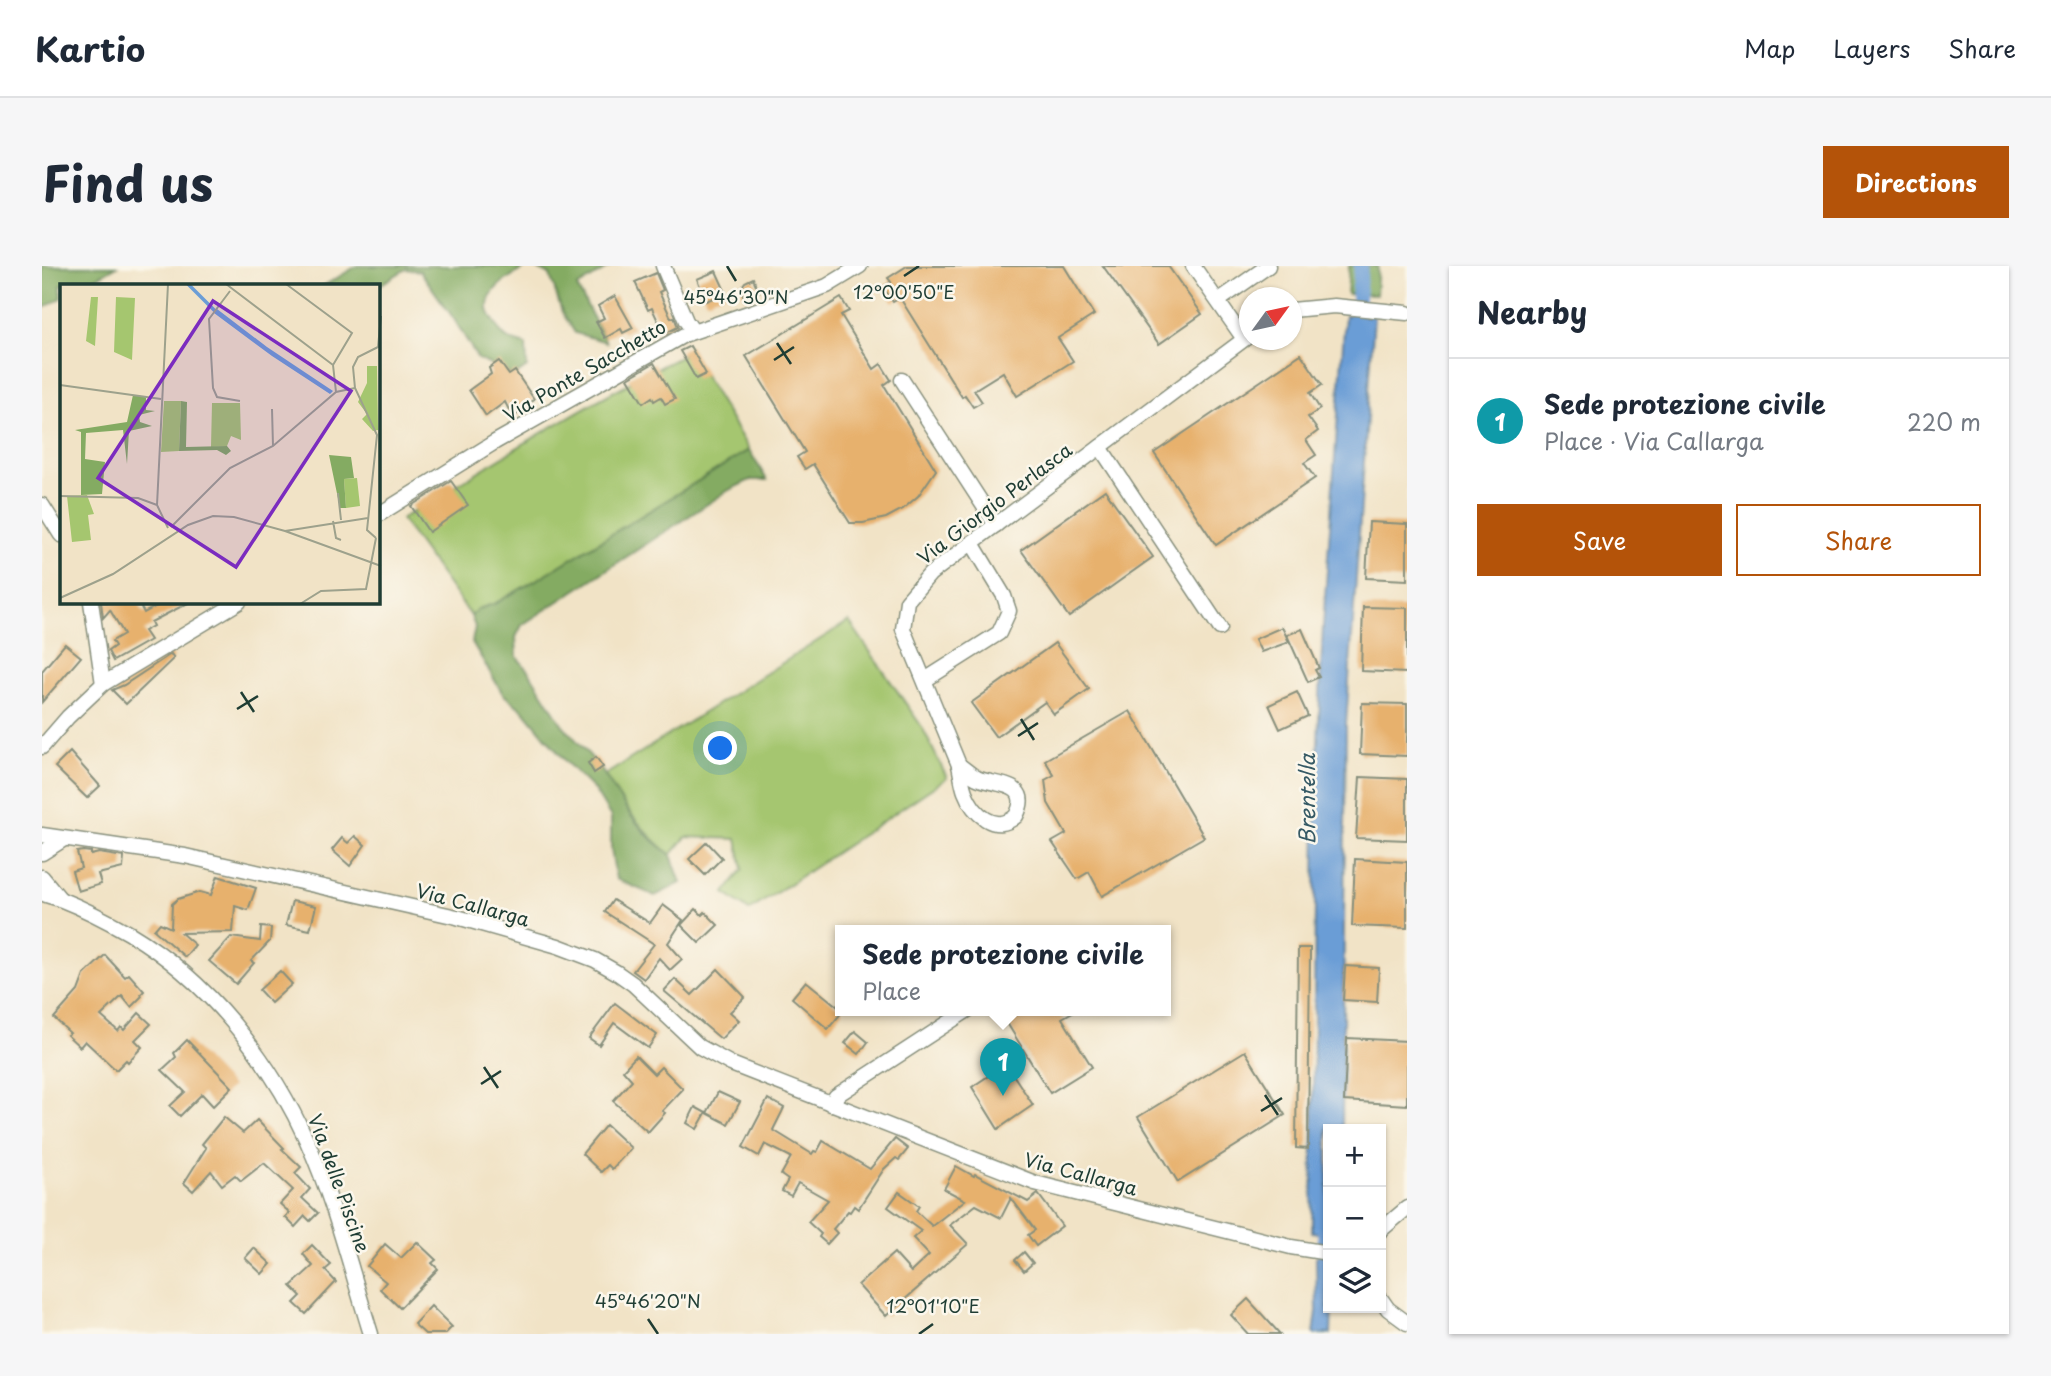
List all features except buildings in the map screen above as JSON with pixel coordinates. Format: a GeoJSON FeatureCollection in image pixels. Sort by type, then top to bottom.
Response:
{"type":"FeatureCollection","features":[{"type":"Feature","properties":{"kind":"street"},"geometry":{"type":"LineString","coordinates":[[663,266],[686,321],[693,331]]}},
{"type":"Feature","properties":{"kind":"street","name":"Via Ponte Sacchetto"},"geometry":{"type":"LineString","coordinates":[[380,514],[495,442],[693,331],[827,286],[860,266]]}},
{"type":"Feature","properties":{"kind":"street"},"geometry":{"type":"LineString","coordinates":[[1194,266],[1239,327]]}},
{"type":"Feature","properties":{"kind":"street"},"geometry":{"type":"LineString","coordinates":[[1218,301],[1268,266]]}},
{"type":"Feature","properties":{"kind":"street"},"geometry":{"type":"LineString","coordinates":[[1302,309],[1334,306],[1407,313]]}},
{"type":"Feature","properties":{"kind":"street","name":"Via Giorgio Perlasca"},"geometry":{"type":"LineString","coordinates":[[959,765],[977,778],[1007,784],[1012,788],[1020,804],[1016,816],[1006,823],[994,824],[972,807],[965,792],[959,765],[903,629],[906,601],[930,574],[1239,343]]}},
{"type":"Feature","properties":{"kind":"street"},"geometry":{"type":"LineString","coordinates":[[902,380],[996,525]]}},
{"type":"Feature","properties":{"kind":"street"},"geometry":{"type":"LineString","coordinates":[[1100,447],[1220,628]]}},
{"type":"Feature","properties":{"kind":"street"},"geometry":{"type":"LineString","coordinates":[[42,505],[60,534]]}},
{"type":"Feature","properties":{"kind":"street"},"geometry":{"type":"LineString","coordinates":[[925,680],[999,633],[1009,611],[1004,596],[972,543]]}},
{"type":"Feature","properties":{"kind":"street"},"geometry":{"type":"LineString","coordinates":[[92,604],[103,684]]}},
{"type":"Feature","properties":{"kind":"street"},"geometry":{"type":"LineString","coordinates":[[42,747],[68,717],[103,684],[236,604]]}},
{"type":"Feature","properties":{"kind":"street","name":"Via Callarga"},"geometry":{"type":"LineString","coordinates":[[42,835],[185,856],[457,917],[558,946],[595,960],[633,984],[700,1047],[731,1064],[831,1104],[1035,1183],[1292,1247],[1323,1251]]}},
{"type":"Feature","properties":{"kind":"street"},"geometry":{"type":"LineString","coordinates":[[42,853],[64,839]]}},
{"type":"Feature","properties":{"kind":"street","name":"Via delle Piscine"},"geometry":{"type":"LineString","coordinates":[[42,877],[60,899]]}},
{"type":"Feature","properties":{"kind":"street","name":"Via delle Piscine"},"geometry":{"type":"LineString","coordinates":[[42,893],[102,919],[158,952],[212,1001],[261,1060],[308,1142],[371,1334]]}},
{"type":"Feature","properties":{"kind":"street"},"geometry":{"type":"LineString","coordinates":[[831,1104],[836,1097],[959,1016]]}},
{"type":"Feature","properties":{"kind":"street"},"geometry":{"type":"LineString","coordinates":[[1386,1226],[1407,1208]]}},
{"type":"Feature","properties":{"kind":"street"},"geometry":{"type":"LineString","coordinates":[[1386,1306],[1407,1323]]}},
{"type":"Feature","properties":{"kind":"green space"},"geometry":{"type":"Polygon","coordinates":[[[42,266],[117,266],[86,284],[60,284],[60,299],[42,309],[42,266]]]}},
{"type":"Feature","properties":{"kind":"green space"},"geometry":{"type":"Polygon","coordinates":[[[357,266],[528,266],[496,289],[491,295],[488,309],[505,336],[526,345],[527,367],[514,376],[478,359],[420,271],[406,269],[380,285],[327,284],[357,266]]]}},
{"type":"Feature","properties":{"kind":"green space"},"geometry":{"type":"Polygon","coordinates":[[[531,266],[611,266],[577,287],[606,342],[575,333],[562,312],[550,275],[531,266]]]}},
{"type":"Feature","properties":{"kind":"green space"},"geometry":{"type":"Polygon","coordinates":[[[1349,266],[1378,266],[1376,295],[1347,294],[1349,266]]]}},
{"type":"Feature","properties":{"kind":"green space"},"geometry":{"type":"Polygon","coordinates":[[[690,352],[749,450],[543,576],[494,604],[478,609],[471,616],[401,519],[580,411],[690,352]]]}},
{"type":"Feature","properties":{"kind":"green space"},"geometry":{"type":"Polygon","coordinates":[[[749,450],[767,480],[750,480],[729,490],[522,625],[516,637],[517,657],[562,724],[599,766],[631,816],[648,836],[671,855],[681,883],[655,896],[616,879],[611,849],[611,817],[595,791],[566,762],[525,712],[503,694],[472,642],[475,627],[471,616],[478,609],[494,604],[543,576],[749,450]]]}},
{"type":"Feature","properties":{"kind":"green space"},"geometry":{"type":"Polygon","coordinates":[[[849,621],[922,727],[947,778],[749,911],[725,893],[743,869],[737,839],[686,837],[671,855],[634,818],[605,775],[849,621]]]}},
{"type":"Feature","properties":{"kind":"water"},"geometry":{"type":"Polygon","coordinates":[[[1345,315],[1374,316],[1346,724],[1342,1124],[1323,1124],[1323,1234],[1312,1232],[1316,786],[1323,626],[1345,315]]]}},
{"type":"Feature","properties":{"kind":"water"},"geometry":{"type":"Polygon","coordinates":[[[1316,1256],[1323,1257],[1323,1313],[1332,1313],[1331,1334],[1314,1334],[1317,1311],[1316,1256]]]}},
{"type":"Feature","properties":{"kind":"waterway","name":"Brentella"},"geometry":{"type":"LineString","coordinates":[[1356,320],[1361,266]]}},
{"type":"Feature","properties":{"kind":"place","name":"Sede protezione civile"},"geometry":{"type":"Point","coordinates":[1003,1096]}}]}
